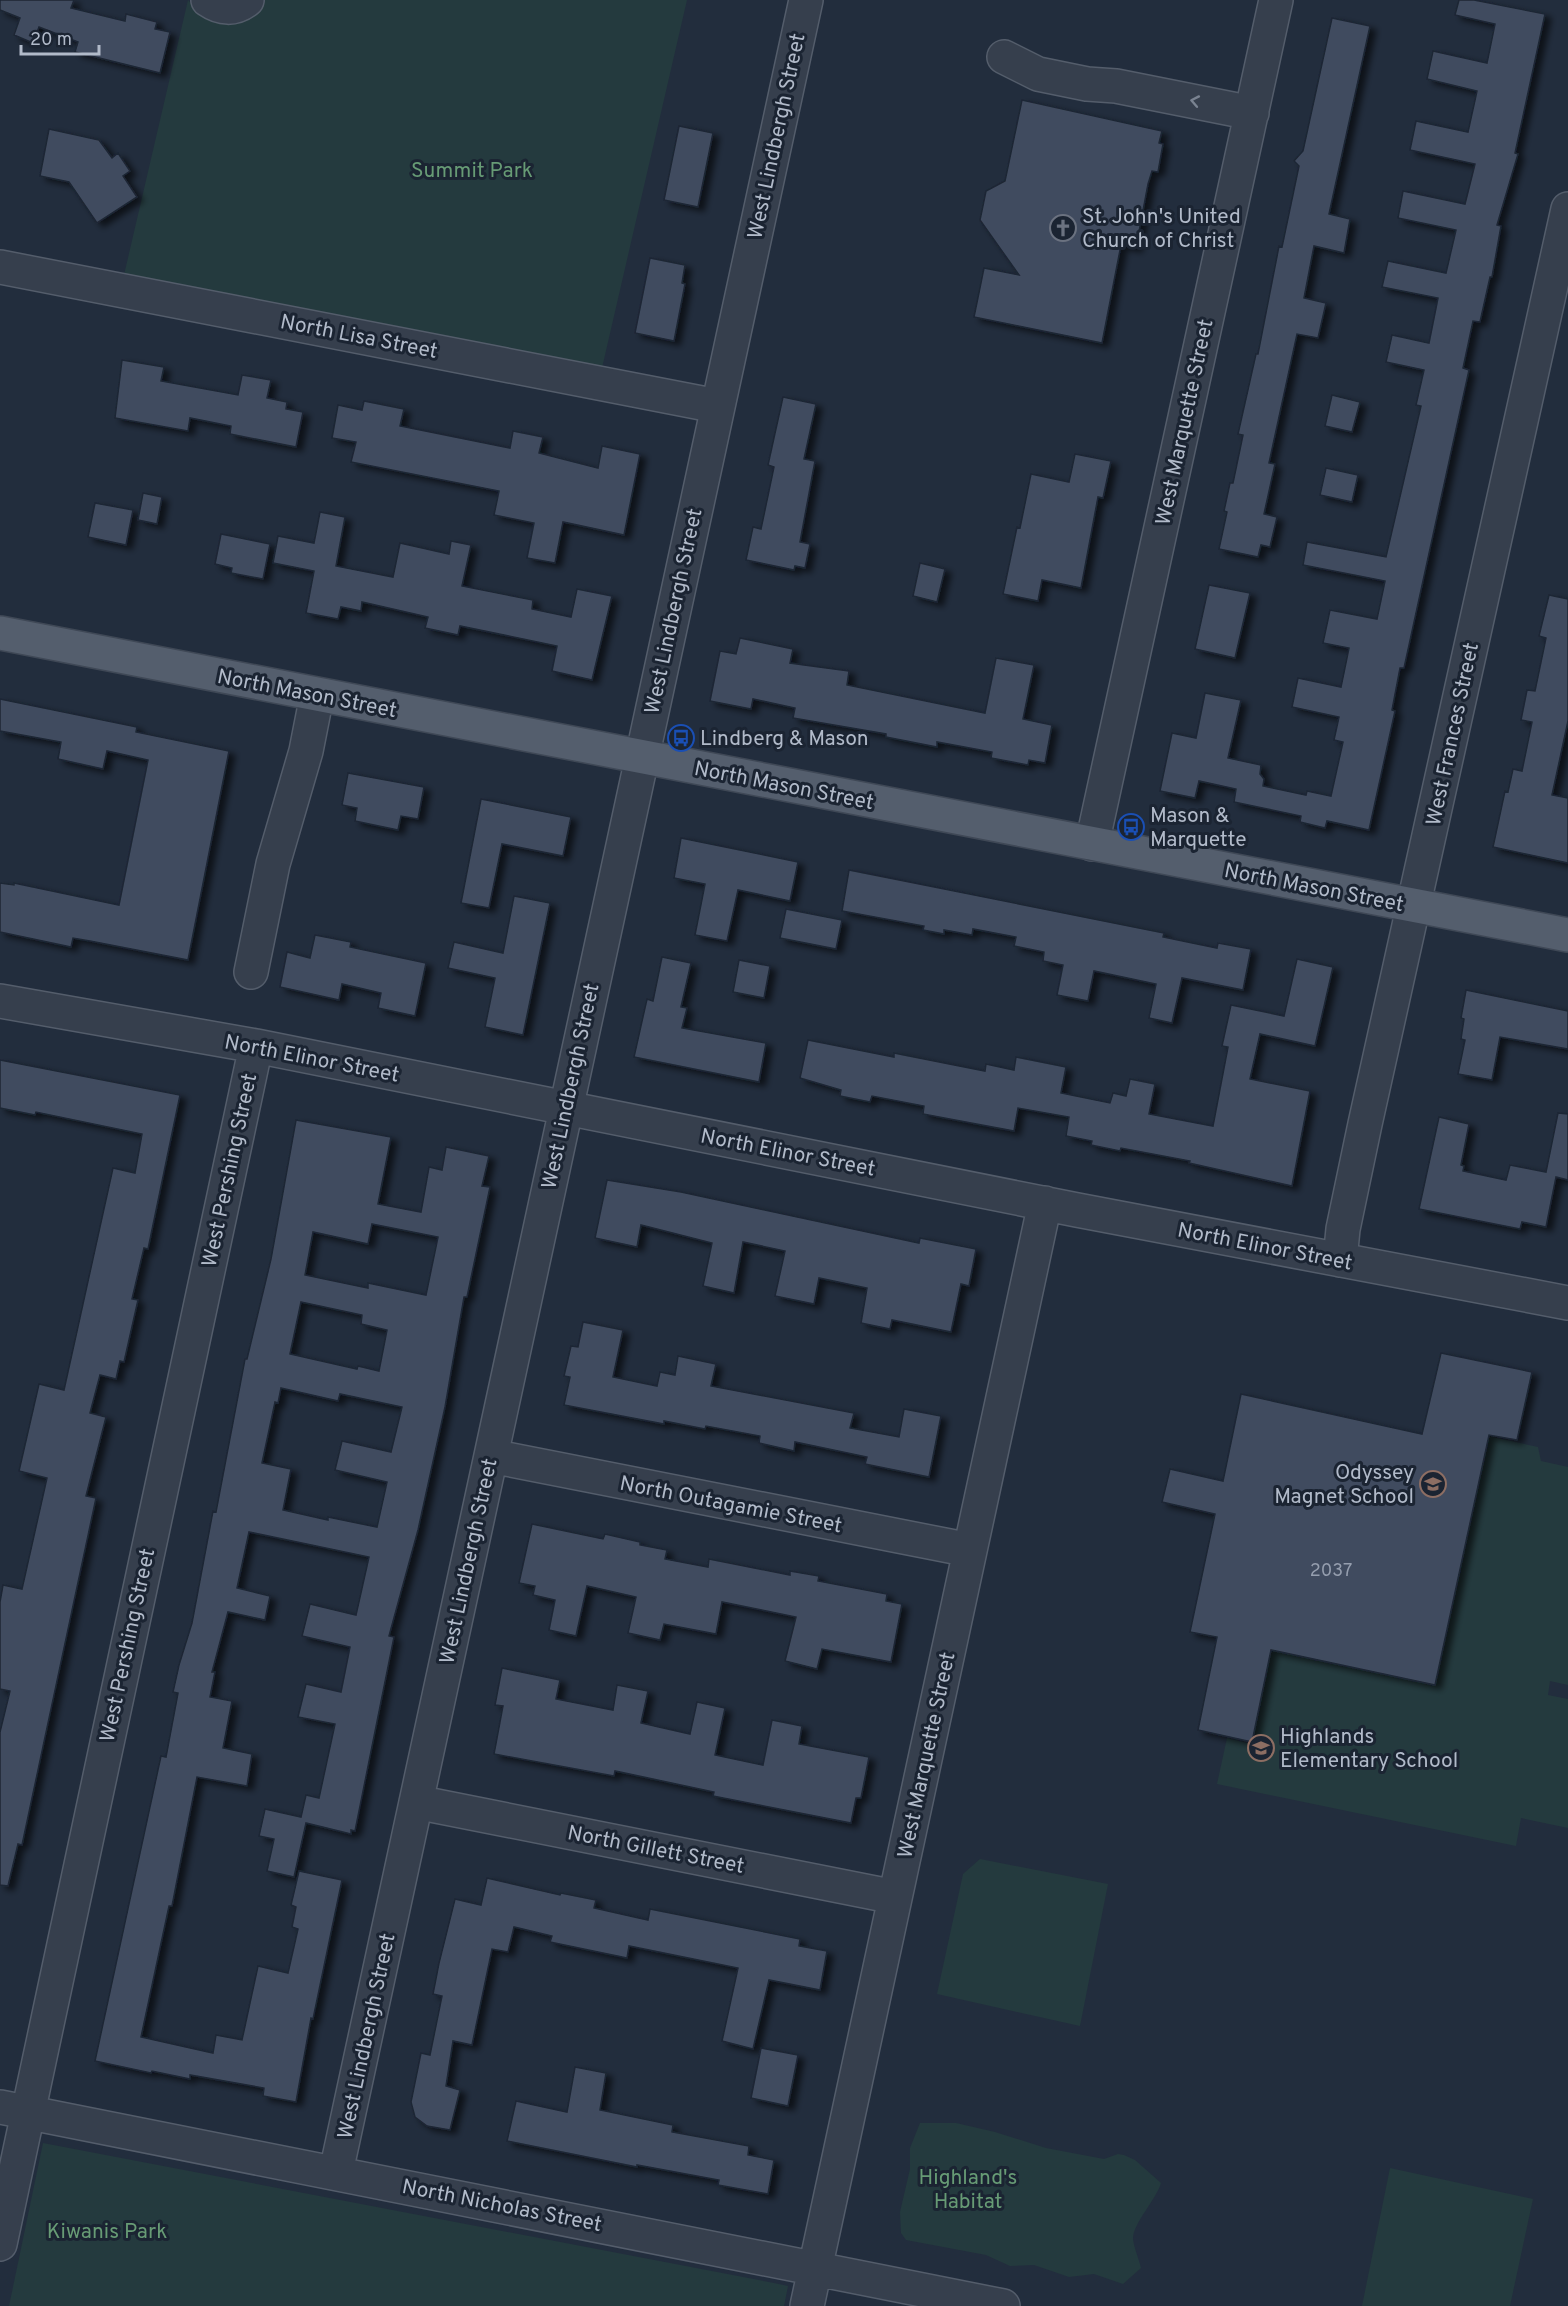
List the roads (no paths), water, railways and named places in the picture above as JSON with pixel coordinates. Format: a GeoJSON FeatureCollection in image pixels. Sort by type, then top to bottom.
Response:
{"type":"FeatureCollection","features":[{"type":"Feature","properties":{"kind":"main road","name":"North Mason Street"},"geometry":{"type":"LineString","coordinates":[[0,633],[1568,935]]}},
{"type":"Feature","properties":{"kind":"street"},"geometry":{"type":"LineString","coordinates":[[208,0],[215,5],[232,8],[247,0]]}},
{"type":"Feature","properties":{"kind":"street","name":"West Lindbergh Street"},"geometry":{"type":"LineString","coordinates":[[336,2172],[806,0]]}},
{"type":"Feature","properties":{"kind":"street","name":"West Marquette Street"},"geometry":{"type":"LineString","coordinates":[[1092,844],[1276,0]]}},
{"type":"Feature","properties":{"kind":"street"},"geometry":{"type":"LineString","coordinates":[[1004,57],[1038,74],[1087,84],[1116,86],[1252,113]]}},
{"type":"Feature","properties":{"kind":"street","name":"West Frances Street"},"geometry":{"type":"LineString","coordinates":[[1340,1260],[1343,1229],[1365,1124],[1568,208]]}},
{"type":"Feature","properties":{"kind":"street","name":"North Lisa Street"},"geometry":{"type":"LineString","coordinates":[[0,267],[717,406]]}},
{"type":"Feature","properties":{"kind":"street"},"geometry":{"type":"LineString","coordinates":[[251,972],[273,864],[306,751],[317,694]]}},
{"type":"Feature","properties":{"kind":"street","name":"North Elinor Street"},"geometry":{"type":"LineString","coordinates":[[4,1002],[256,1047],[1045,1203],[1568,1303]]}},
{"type":"Feature","properties":{"kind":"street","name":"West Pershing Street"},"geometry":{"type":"LineString","coordinates":[[0,2244],[14,2110],[256,1047]]}},
{"type":"Feature","properties":{"kind":"street","name":"West Marquette Street"},"geometry":{"type":"LineString","coordinates":[[807,2306],[1045,1203]]}},
{"type":"Feature","properties":{"kind":"street","name":"North Outagamie Street"},"geometry":{"type":"LineString","coordinates":[[491,1456],[970,1550]]}},
{"type":"Feature","properties":{"kind":"street","name":"North Gillett Street"},"geometry":{"type":"LineString","coordinates":[[416,1802],[895,1897]]}},
{"type":"Feature","properties":{"kind":"street","name":"North Nicholas Street"},"geometry":{"type":"LineString","coordinates":[[14,2110],[1003,2306]]}},
{"type":"Feature","properties":{"kind":"place","name":"St. John's United Church of Christ"},"geometry":{"type":"Point","coordinates":[1063,228]}},
{"type":"Feature","properties":{"kind":"place","name":"Lindberg & Mason"},"geometry":{"type":"Point","coordinates":[681,738]}},
{"type":"Feature","properties":{"kind":"place","name":"Mason & Marquette"},"geometry":{"type":"Point","coordinates":[1131,827]}},
{"type":"Feature","properties":{"kind":"place","name":"Odyssey Magnet School"},"geometry":{"type":"Point","coordinates":[1433,1484]}},
{"type":"Feature","properties":{"kind":"place","name":"Highlands Elementary School"},"geometry":{"type":"Point","coordinates":[1261,1748]}},
{"type":"Feature","properties":{"kind":"park label","name":"Summit Park"},"geometry":{"type":"Point","coordinates":[472,170]}},
{"type":"Feature","properties":{"kind":"park label","name":"Highland's Habitat"},"geometry":{"type":"Point","coordinates":[968,2189]}},
{"type":"Feature","properties":{"kind":"park label","name":"Kiwanis Park"},"geometry":{"type":"Point","coordinates":[107,2231]}}]}
